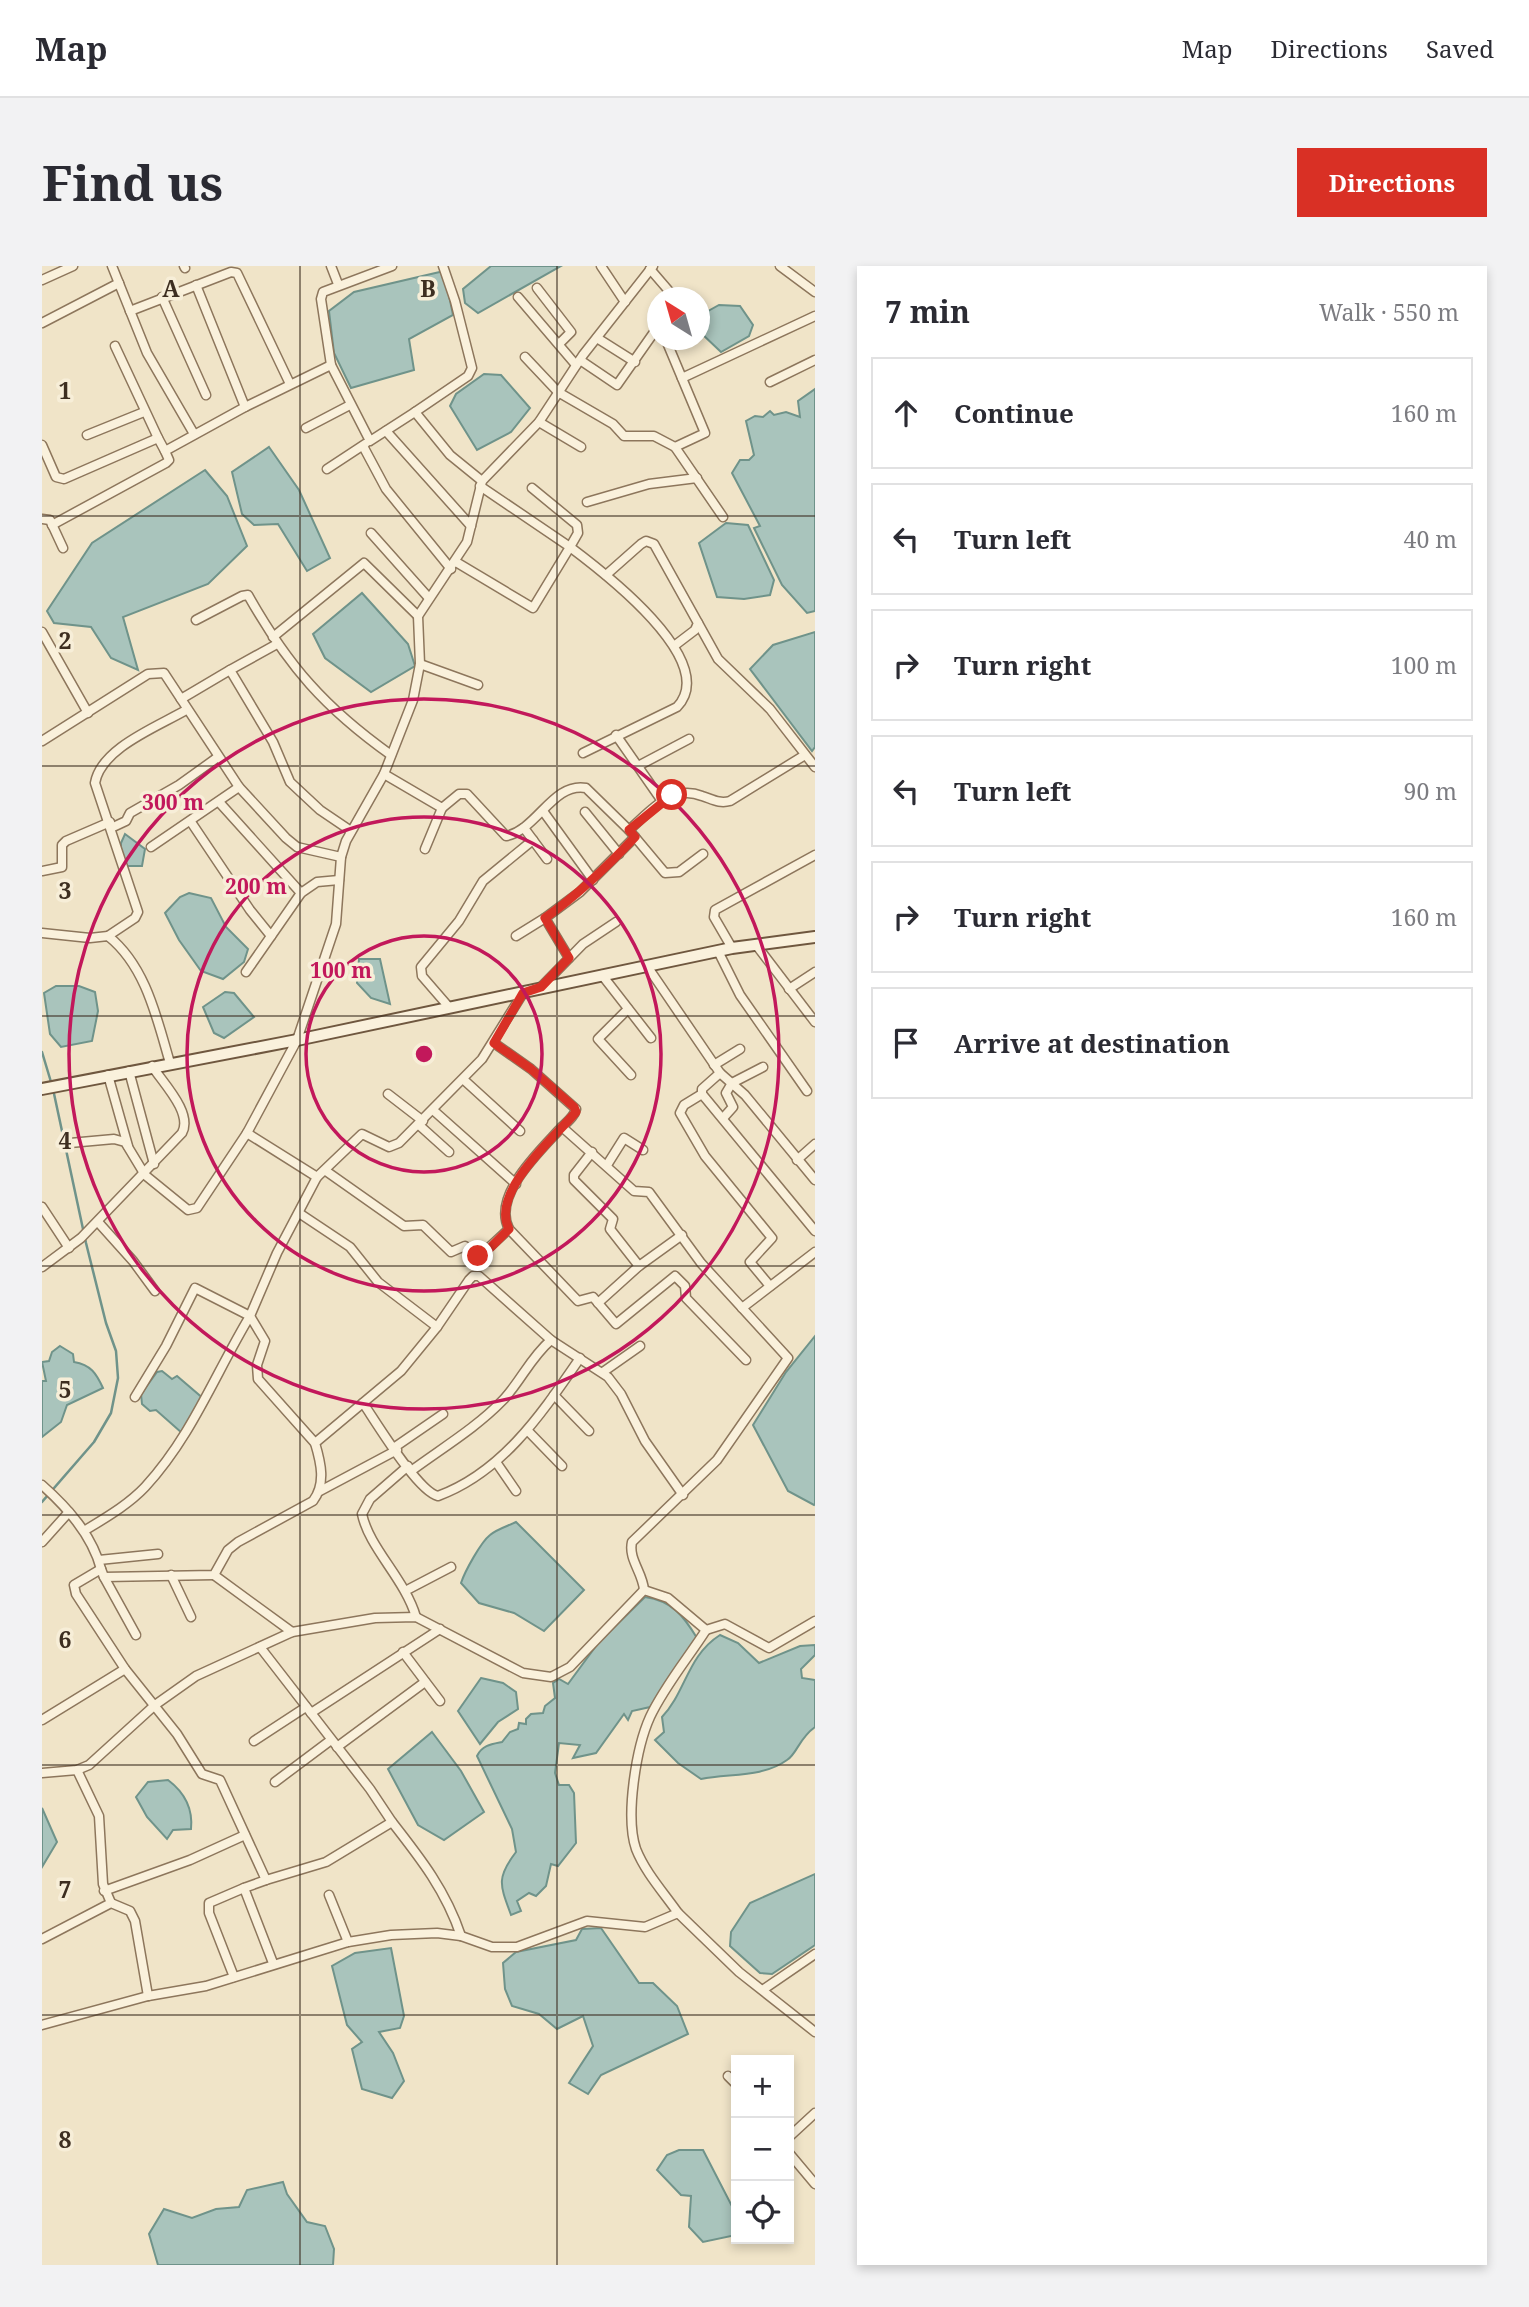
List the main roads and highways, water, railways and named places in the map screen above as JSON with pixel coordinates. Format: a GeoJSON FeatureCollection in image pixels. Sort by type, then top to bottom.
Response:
{"type":"FeatureCollection","features":[{"type":"Feature","properties":{"kind":"main road"},"geometry":{"type":"LineString","coordinates":[[50,1087],[297,1040],[732,948],[815,937]]}},
{"type":"Feature","properties":{"kind":"water"},"geometry":{"type":"Polygon","coordinates":[[[491,266],[561,266],[478,313],[465,303],[463,289],[491,266]]]}},
{"type":"Feature","properties":{"kind":"water"},"geometry":{"type":"Polygon","coordinates":[[[444,271],[453,315],[409,339],[414,370],[351,388],[334,353],[329,311],[354,292],[444,271]]]}},
{"type":"Feature","properties":{"kind":"water"},"geometry":{"type":"Polygon","coordinates":[[[719,305],[740,306],[753,325],[749,336],[721,352],[710,342],[710,310],[719,305]]]}},
{"type":"Feature","properties":{"kind":"water"},"geometry":{"type":"Polygon","coordinates":[[[484,374],[501,375],[530,408],[511,432],[477,450],[450,406],[456,394],[484,374]]]}},
{"type":"Feature","properties":{"kind":"water"},"geometry":{"type":"Polygon","coordinates":[[[815,389],[815,611],[807,613],[782,585],[754,528],[760,526],[732,473],[740,460],[749,460],[754,455],[746,421],[755,416],[763,417],[770,411],[774,415],[786,412],[800,417],[798,401],[815,389]]]}},
{"type":"Feature","properties":{"kind":"water"},"geometry":{"type":"Polygon","coordinates":[[[269,447],[299,490],[330,558],[307,571],[278,524],[254,525],[242,514],[232,472],[269,447]]]}},
{"type":"Feature","properties":{"kind":"water"},"geometry":{"type":"Polygon","coordinates":[[[205,470],[227,496],[247,546],[208,584],[123,617],[138,670],[111,658],[91,627],[54,623],[47,611],[92,543],[205,470]]]}},
{"type":"Feature","properties":{"kind":"water"},"geometry":{"type":"Polygon","coordinates":[[[726,523],[748,525],[774,580],[770,595],[744,599],[717,597],[699,543],[726,523]]]}},
{"type":"Feature","properties":{"kind":"water"},"geometry":{"type":"Polygon","coordinates":[[[362,593],[408,644],[415,666],[371,692],[325,658],[313,634],[362,593]]]}},
{"type":"Feature","properties":{"kind":"water"},"geometry":{"type":"Polygon","coordinates":[[[815,632],[815,747],[812,751],[750,669],[773,645],[815,632]]]}},
{"type":"Feature","properties":{"kind":"water"},"geometry":{"type":"Polygon","coordinates":[[[125,834],[145,849],[142,866],[121,866],[121,843],[125,834]]]}},
{"type":"Feature","properties":{"kind":"water"},"geometry":{"type":"Polygon","coordinates":[[[189,893],[211,898],[226,927],[248,949],[244,962],[223,979],[201,971],[179,940],[165,913],[180,897],[189,893]]]}},
{"type":"Feature","properties":{"kind":"water"},"geometry":{"type":"Polygon","coordinates":[[[359,959],[380,959],[390,1004],[371,998],[357,983],[359,959]]]}},
{"type":"Feature","properties":{"kind":"water"},"geometry":{"type":"Polygon","coordinates":[[[56,986],[79,986],[95,992],[98,1011],[92,1041],[61,1047],[50,1034],[44,993],[56,986]]]}},
{"type":"Feature","properties":{"kind":"water"},"geometry":{"type":"Polygon","coordinates":[[[225,992],[234,993],[254,1017],[224,1038],[214,1033],[203,1007],[225,992]]]}},
{"type":"Feature","properties":{"kind":"water"},"geometry":{"type":"Polygon","coordinates":[[[815,1336],[814,1505],[788,1491],[753,1425],[786,1372],[815,1336]]]}},
{"type":"Feature","properties":{"kind":"water"},"geometry":{"type":"Polygon","coordinates":[[[60,1346],[73,1354],[74,1362],[92,1370],[103,1388],[67,1405],[61,1422],[42,1437],[42,1381],[46,1381],[42,1362],[49,1361],[52,1352],[60,1346]]]}},
{"type":"Feature","properties":{"kind":"water"},"geometry":{"type":"Polygon","coordinates":[[[162,1371],[172,1379],[177,1376],[205,1400],[182,1433],[156,1410],[150,1411],[142,1404],[141,1394],[157,1372],[162,1371]]]}},
{"type":"Feature","properties":{"kind":"water"},"geometry":{"type":"Polygon","coordinates":[[[516,1522],[584,1590],[544,1631],[514,1613],[479,1603],[461,1583],[486,1539],[516,1522]]]}},
{"type":"Feature","properties":{"kind":"water"},"geometry":{"type":"Polygon","coordinates":[[[645,1597],[663,1602],[676,1610],[697,1638],[650,1707],[632,1711],[628,1720],[624,1714],[596,1753],[573,1758],[580,1745],[559,1743],[555,1773],[559,1785],[569,1785],[574,1793],[576,1843],[558,1866],[551,1864],[546,1886],[536,1896],[529,1893],[517,1901],[521,1911],[511,1915],[502,1882],[505,1869],[516,1852],[512,1829],[477,1756],[484,1747],[502,1742],[510,1732],[518,1729],[519,1723],[526,1724],[526,1719],[531,1714],[543,1713],[545,1706],[555,1698],[553,1683],[559,1679],[568,1684],[599,1642],[645,1597]]]}},
{"type":"Feature","properties":{"kind":"water"},"geometry":{"type":"Polygon","coordinates":[[[720,1635],[738,1643],[759,1663],[800,1646],[815,1645],[815,1655],[801,1669],[802,1678],[815,1680],[815,1727],[790,1757],[777,1766],[756,1772],[701,1779],[678,1763],[655,1740],[664,1732],[662,1717],[677,1697],[693,1664],[700,1653],[720,1635]]]}},
{"type":"Feature","properties":{"kind":"water"},"geometry":{"type":"Polygon","coordinates":[[[481,1678],[503,1683],[516,1692],[518,1709],[498,1722],[480,1744],[458,1711],[481,1678]]]}},
{"type":"Feature","properties":{"kind":"water"},"geometry":{"type":"Polygon","coordinates":[[[432,1732],[461,1771],[484,1812],[444,1840],[418,1825],[388,1769],[432,1732]]]}},
{"type":"Feature","properties":{"kind":"water"},"geometry":{"type":"Polygon","coordinates":[[[168,1780],[186,1801],[191,1829],[173,1830],[167,1839],[147,1817],[136,1797],[148,1782],[168,1780]]]}},
{"type":"Feature","properties":{"kind":"water"},"geometry":{"type":"Polygon","coordinates":[[[42,1808],[57,1842],[42,1867],[42,1808]]]}},
{"type":"Feature","properties":{"kind":"water"},"geometry":{"type":"Polygon","coordinates":[[[815,1874],[815,1945],[772,1974],[760,1973],[730,1946],[731,1932],[750,1903],[815,1874]]]}},
{"type":"Feature","properties":{"kind":"water"},"geometry":{"type":"Polygon","coordinates":[[[601,1928],[639,1983],[653,1983],[677,2006],[688,2034],[601,2075],[588,2094],[569,2083],[593,2046],[583,2016],[557,2029],[539,2014],[512,2006],[505,1989],[503,1963],[516,1952],[576,1940],[582,1929],[601,1928]]]}},
{"type":"Feature","properties":{"kind":"water"},"geometry":{"type":"Polygon","coordinates":[[[391,1948],[404,2016],[400,2028],[379,2032],[393,2053],[404,2081],[392,2098],[362,2089],[352,2049],[362,2042],[347,2025],[332,1966],[355,1953],[391,1948]]]}},
{"type":"Feature","properties":{"kind":"water"},"geometry":{"type":"Polygon","coordinates":[[[679,2150],[703,2150],[731,2204],[731,2236],[703,2242],[689,2227],[691,2196],[681,2195],[657,2170],[667,2155],[679,2150]]]}},
{"type":"Feature","properties":{"kind":"water"},"geometry":{"type":"Polygon","coordinates":[[[283,2182],[287,2194],[307,2222],[325,2226],[334,2249],[333,2265],[158,2265],[149,2234],[164,2209],[192,2218],[216,2209],[239,2207],[247,2190],[283,2182]]]}},
{"type":"Feature","properties":{"kind":"waterway"},"geometry":{"type":"LineString","coordinates":[[42,1052],[51,1082]]}},
{"type":"Feature","properties":{"kind":"waterway"},"geometry":{"type":"LineString","coordinates":[[42,1502],[94,1442],[111,1413],[118,1378],[116,1351],[106,1323],[86,1243],[53,1089]]}}]}
